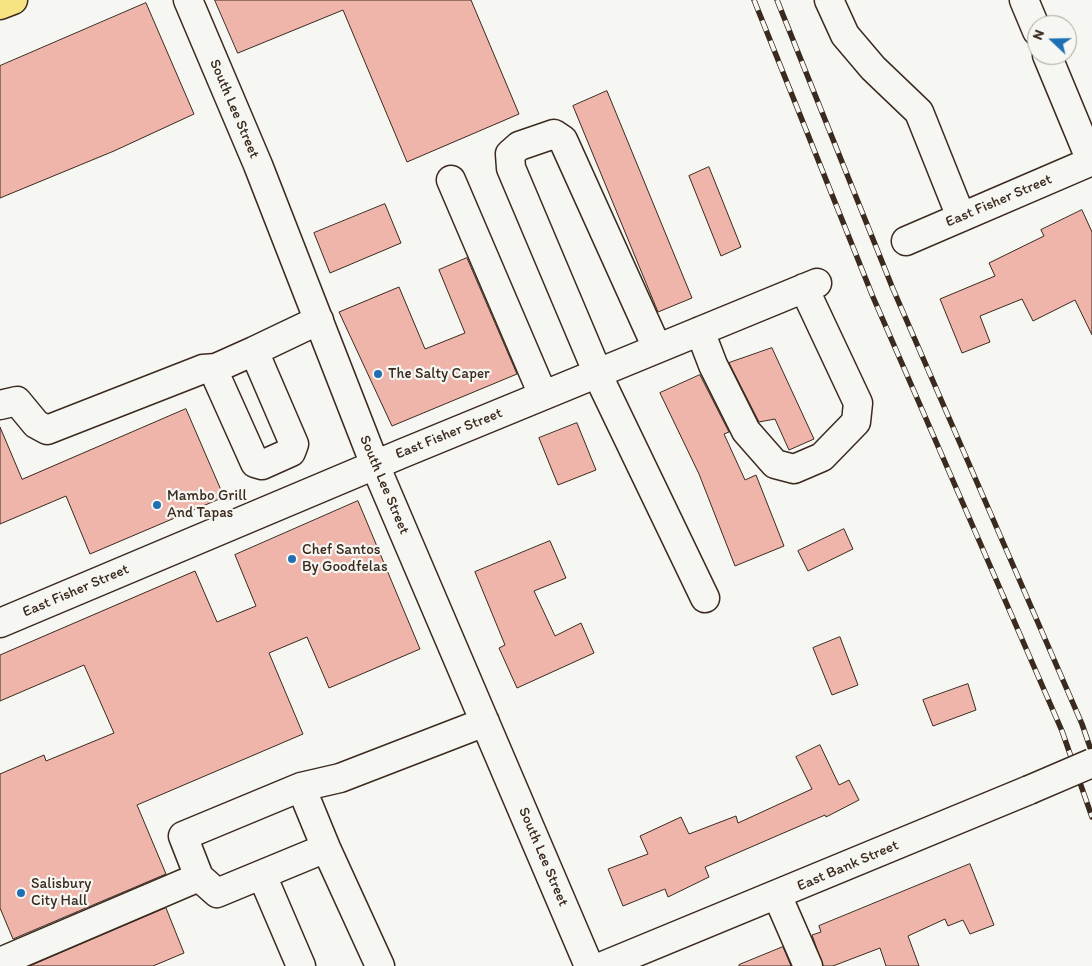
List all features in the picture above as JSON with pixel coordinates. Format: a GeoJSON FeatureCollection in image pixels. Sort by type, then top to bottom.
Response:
{"type":"FeatureCollection","features":[{"type":"Feature","properties":{"kind":"main road"},"geometry":{"type":"LineString","coordinates":[[0,5],[13,0]]}},
{"type":"Feature","properties":{"kind":"street","name":"South Lee Street"},"geometry":{"type":"LineString","coordinates":[[188,0],[258,165],[375,465],[590,966]]}},
{"type":"Feature","properties":{"kind":"street"},"geometry":{"type":"LineString","coordinates":[[829,0],[844,35],[873,68],[919,112],[961,217]]}},
{"type":"Feature","properties":{"kind":"street"},"geometry":{"type":"LineString","coordinates":[[1024,0],[1030,15]]}},
{"type":"Feature","properties":{"kind":"street"},"geometry":{"type":"LineString","coordinates":[[1051,65],[1091,161]]}},
{"type":"Feature","properties":{"kind":"street"},"geometry":{"type":"LineString","coordinates":[[657,348],[562,140],[554,134],[520,146],[510,154],[511,168],[598,373],[705,598]]}},
{"type":"Feature","properties":{"kind":"street","name":"East Fisher Street"},"geometry":{"type":"LineString","coordinates":[[906,241],[1091,161]]}},
{"type":"Feature","properties":{"kind":"street"},"geometry":{"type":"LineString","coordinates":[[451,180],[544,395]]}},
{"type":"Feature","properties":{"kind":"street","name":"East Fisher Street"},"geometry":{"type":"LineString","coordinates":[[0,623],[810,285],[858,403],[856,422],[822,457],[794,470],[775,464],[746,431],[713,364],[700,331]]}},
{"type":"Feature","properties":{"kind":"street"},"geometry":{"type":"LineString","coordinates":[[0,405],[16,401],[36,424],[47,430],[203,368],[216,368],[319,320]]}},
{"type":"Feature","properties":{"kind":"street"},"geometry":{"type":"LineString","coordinates":[[216,368],[216,376],[255,464],[262,465],[290,452],[294,444],[254,351]]}},
{"type":"Feature","properties":{"kind":"street"},"geometry":{"type":"LineString","coordinates":[[326,848],[217,893],[199,877],[183,836],[301,787],[340,778],[485,722]]}},
{"type":"Feature","properties":{"kind":"street","name":"East Bank Street"},"geometry":{"type":"LineString","coordinates":[[603,966],[777,896],[1092,763]]}},
{"type":"Feature","properties":{"kind":"street"},"geometry":{"type":"LineString","coordinates":[[301,787],[326,848],[380,966]]}},
{"type":"Feature","properties":{"kind":"street"},"geometry":{"type":"LineString","coordinates":[[262,875],[301,966]]}},
{"type":"Feature","properties":{"kind":"street"},"geometry":{"type":"LineString","coordinates":[[0,962],[199,877]]}},
{"type":"Feature","properties":{"kind":"street"},"geometry":{"type":"LineString","coordinates":[[777,896],[808,966]]}},
{"type":"Feature","properties":{"kind":"building"},"geometry":{"type":"Polygon","coordinates":[[[215,0],[471,0],[519,114],[407,162],[343,10],[238,53],[215,0]]]}},
{"type":"Feature","properties":{"kind":"building"},"geometry":{"type":"Polygon","coordinates":[[[146,3],[194,114],[114,151],[0,198],[0,66],[146,3]]]}},
{"type":"Feature","properties":{"kind":"building"},"geometry":{"type":"Polygon","coordinates":[[[607,91],[692,298],[658,312],[573,106],[607,91]]]}},
{"type":"Feature","properties":{"kind":"building"},"geometry":{"type":"Polygon","coordinates":[[[709,167],[741,247],[721,256],[689,176],[709,167]]]}},
{"type":"Feature","properties":{"kind":"building"},"geometry":{"type":"Polygon","coordinates":[[[385,204],[401,243],[330,273],[314,233],[385,204]]]}},
{"type":"Feature","properties":{"kind":"building"},"geometry":{"type":"Polygon","coordinates":[[[1082,210],[1092,232],[1092,335],[1075,300],[1033,321],[1022,299],[980,316],[990,342],[962,353],[940,299],[995,276],[989,263],[1044,236],[1041,230],[1082,210]]]}},
{"type":"Feature","properties":{"kind":"building"},"geometry":{"type":"Polygon","coordinates":[[[467,258],[517,374],[392,426],[339,312],[399,287],[425,349],[465,333],[439,270],[467,258]]]}},
{"type":"Feature","properties":{"kind":"building"},"geometry":{"type":"Polygon","coordinates":[[[772,348],[814,439],[789,450],[775,419],[759,422],[729,363],[772,348]]]}},
{"type":"Feature","properties":{"kind":"building"},"geometry":{"type":"Polygon","coordinates":[[[700,375],[729,432],[724,434],[745,480],[756,475],[784,546],[735,566],[699,474],[660,393],[700,375]]]}},
{"type":"Feature","properties":{"kind":"building"},"geometry":{"type":"Polygon","coordinates":[[[186,409],[224,497],[90,554],[66,496],[0,524],[0,427],[22,479],[186,409]]]}},
{"type":"Feature","properties":{"kind":"building"},"geometry":{"type":"Polygon","coordinates":[[[577,423],[596,470],[558,485],[539,438],[577,423]]]}},
{"type":"Feature","properties":{"kind":"building"},"geometry":{"type":"Polygon","coordinates":[[[358,501],[420,649],[329,688],[307,637],[269,653],[303,734],[137,805],[166,874],[13,939],[0,908],[0,774],[44,755],[46,761],[114,733],[84,665],[0,701],[0,655],[195,571],[217,622],[256,606],[235,555],[358,501]]]}},
{"type":"Feature","properties":{"kind":"building"},"geometry":{"type":"Polygon","coordinates":[[[844,529],[853,549],[808,571],[798,551],[844,529]]]}},
{"type":"Feature","properties":{"kind":"building"},"geometry":{"type":"Polygon","coordinates":[[[550,541],[566,578],[534,591],[555,636],[581,623],[594,653],[517,688],[499,648],[505,645],[475,572],[550,541]]]}},
{"type":"Feature","properties":{"kind":"building"},"geometry":{"type":"Polygon","coordinates":[[[840,637],[858,685],[832,695],[813,648],[840,637]]]}},
{"type":"Feature","properties":{"kind":"building"},"geometry":{"type":"Polygon","coordinates":[[[968,684],[976,710],[933,726],[923,700],[968,684]]]}},
{"type":"Feature","properties":{"kind":"building"},"geometry":{"type":"Polygon","coordinates":[[[820,745],[839,785],[849,780],[859,800],[826,817],[825,815],[705,867],[709,877],[668,897],[665,889],[623,906],[608,869],[648,854],[640,836],[681,817],[689,834],[736,816],[738,823],[812,789],[796,757],[820,745]]]}},
{"type":"Feature","properties":{"kind":"building"},"geometry":{"type":"Polygon","coordinates":[[[970,864],[994,925],[970,934],[963,920],[948,926],[945,919],[908,936],[919,966],[886,966],[880,948],[833,966],[823,966],[812,935],[821,932],[819,926],[970,864]]]}},
{"type":"Feature","properties":{"kind":"building"},"geometry":{"type":"Polygon","coordinates":[[[166,908],[184,953],[153,966],[30,966],[166,908]]]}},
{"type":"Feature","properties":{"kind":"building"},"geometry":{"type":"Polygon","coordinates":[[[783,947],[791,966],[739,966],[739,965],[783,947]]]}},
{"type":"Feature","properties":{"kind":"railway"},"geometry":{"type":"LineString","coordinates":[[754,0],[873,297],[1062,731],[1092,817]]}},
{"type":"Feature","properties":{"kind":"railway"},"geometry":{"type":"LineString","coordinates":[[777,0],[893,289],[1082,724],[1092,753]]}},
{"type":"Feature","properties":{"kind":"place","name":"The Salty Caper"},"geometry":{"type":"Point","coordinates":[378,374]}},
{"type":"Feature","properties":{"kind":"place","name":"Mambo Grill And Tapas"},"geometry":{"type":"Point","coordinates":[157,505]}},
{"type":"Feature","properties":{"kind":"place","name":"Chef Santos By Goodfelas"},"geometry":{"type":"Point","coordinates":[292,559]}},
{"type":"Feature","properties":{"kind":"place","name":"Salisbury City Hall"},"geometry":{"type":"Point","coordinates":[21,893]}}]}
